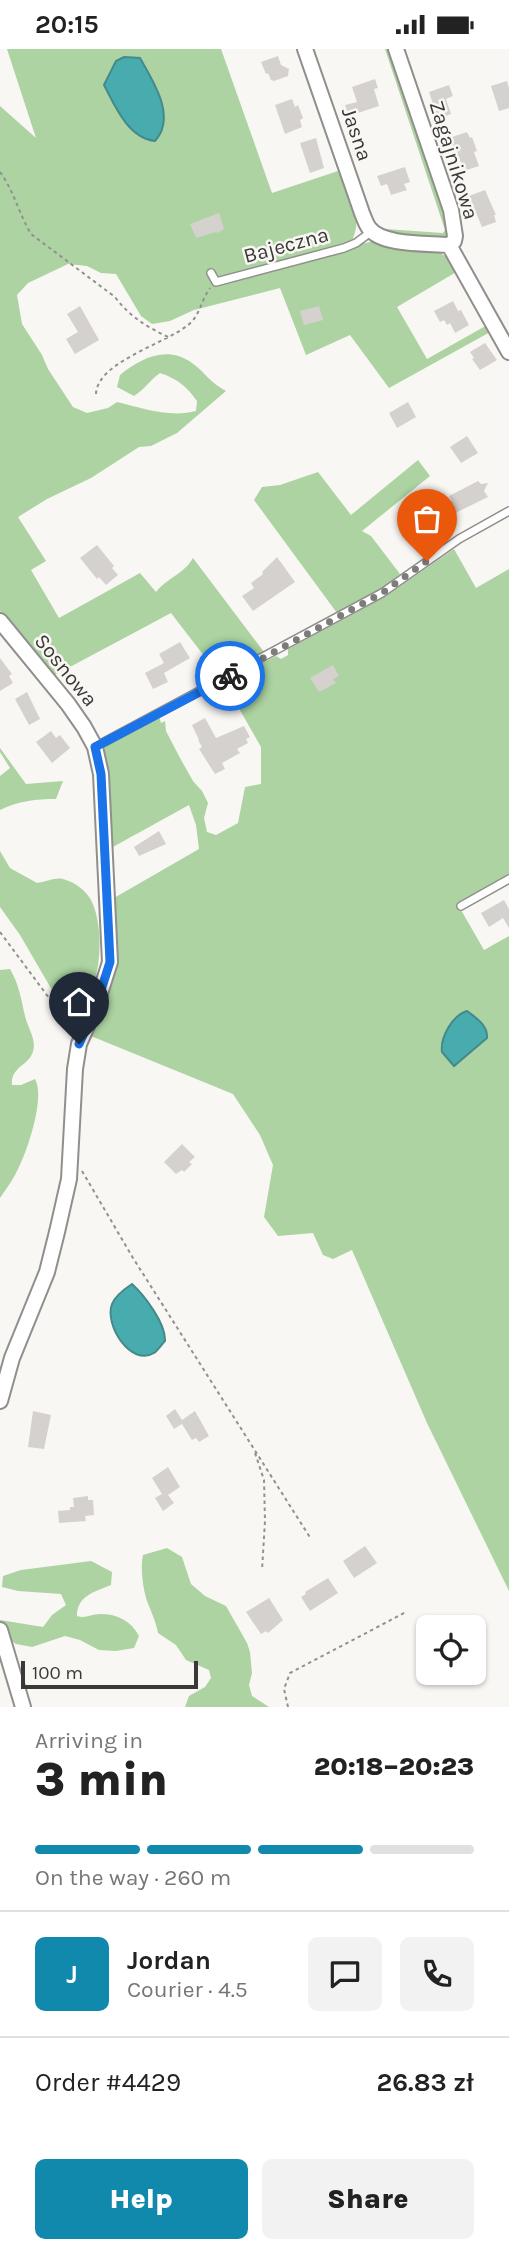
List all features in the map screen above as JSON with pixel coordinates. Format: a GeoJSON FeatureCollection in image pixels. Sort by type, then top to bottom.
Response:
{"type":"FeatureCollection","features":[{"type":"Feature","properties":{"kind":"street","name":"Jasna"},"geometry":{"type":"LineString","coordinates":[[305,49],[362,213],[372,231]]}},
{"type":"Feature","properties":{"kind":"street","name":"Zagajnikowa"},"geometry":{"type":"LineString","coordinates":[[396,49],[451,210],[455,236],[449,245],[509,352]]}},
{"type":"Feature","properties":{"kind":"street"},"geometry":{"type":"LineString","coordinates":[[372,231],[392,240],[449,245]]}},
{"type":"Feature","properties":{"kind":"street","name":"Sosnowa"},"geometry":{"type":"LineString","coordinates":[[0,621],[68,704],[95,747]]}},
{"type":"Feature","properties":{"kind":"street"},"geometry":{"type":"LineString","coordinates":[[0,1401],[12,1358],[47,1272],[69,1179],[75,1069],[79,1044],[96,1006],[110,962],[101,774],[95,747]]}},
{"type":"Feature","properties":{"kind":"street"},"geometry":{"type":"LineString","coordinates":[[0,1630],[23,1707]]}},
{"type":"Feature","properties":{"kind":"lane","name":"Bajeczna"},"geometry":{"type":"LineString","coordinates":[[215,282],[344,248],[372,231]]}},
{"type":"Feature","properties":{"kind":"lane"},"geometry":{"type":"LineString","coordinates":[[211,273],[215,282]]}},
{"type":"Feature","properties":{"kind":"lane"},"geometry":{"type":"LineString","coordinates":[[95,747],[382,593],[449,547],[509,511]]}},
{"type":"Feature","properties":{"kind":"lane"},"geometry":{"type":"LineString","coordinates":[[461,906],[509,879]]}},
{"type":"Feature","properties":{"kind":"path"},"geometry":{"type":"LineString","coordinates":[[0,172],[10,185],[32,235],[115,297],[125,310],[146,326],[168,337]]}},
{"type":"Feature","properties":{"kind":"path"},"geometry":{"type":"LineString","coordinates":[[96,394],[96,385],[102,377],[124,361],[188,325],[197,316],[205,295],[215,282]]}},
{"type":"Feature","properties":{"kind":"path"},"geometry":{"type":"LineString","coordinates":[[0,932],[68,1022],[79,1044]]}},
{"type":"Feature","properties":{"kind":"path"},"geometry":{"type":"LineString","coordinates":[[71,1152],[133,1258],[311,1539]]}},
{"type":"Feature","properties":{"kind":"path"},"geometry":{"type":"LineString","coordinates":[[253,1448],[264,1480],[262,1570]]}},
{"type":"Feature","properties":{"kind":"path"},"geometry":{"type":"LineString","coordinates":[[288,1707],[284,1689],[290,1673],[406,1612]]}},
{"type":"Feature","properties":{"kind":"green space"},"geometry":{"type":"Polygon","coordinates":[[[7,49],[221,49],[272,193],[341,170],[356,212],[353,238],[360,244],[375,241],[437,251],[448,258],[458,271],[397,307],[427,359],[489,324],[492,331],[389,388],[350,335],[306,355],[280,288],[194,310],[170,321],[152,324],[141,316],[116,274],[101,273],[87,266],[68,264],[28,283],[17,295],[22,324],[73,407],[87,413],[108,408],[117,402],[166,413],[196,411],[197,401],[190,392],[177,381],[160,373],[134,396],[117,387],[120,375],[128,369],[145,359],[164,354],[192,363],[226,391],[177,433],[151,446],[139,447],[91,478],[47,499],[18,517],[46,561],[31,570],[59,618],[140,573],[156,592],[193,558],[264,652],[218,674],[171,613],[53,676],[0,611],[0,106],[36,138],[7,49]]]}},
{"type":"Feature","properties":{"kind":"green space"},"geometry":{"type":"Polygon","coordinates":[[[385,49],[392,49],[449,217],[449,236],[443,238],[426,239],[388,233],[373,223],[363,204],[367,203],[375,223],[385,229],[443,233],[445,230],[385,49]]]}},
{"type":"Feature","properties":{"kind":"green space"},"geometry":{"type":"Polygon","coordinates":[[[418,460],[430,476],[362,531],[371,536],[400,574],[382,589],[337,613],[254,500],[262,487],[280,485],[318,472],[351,515],[418,460]]]}},
{"type":"Feature","properties":{"kind":"green space"},"geometry":{"type":"Polygon","coordinates":[[[454,549],[476,588],[509,569],[509,874],[457,903],[484,950],[509,936],[509,1591],[427,1423],[352,1250],[333,1259],[323,1255],[313,1233],[278,1236],[264,1217],[273,1165],[260,1135],[233,1094],[86,1034],[111,930],[114,898],[199,849],[196,825],[189,805],[111,848],[104,751],[106,744],[159,716],[161,723],[165,721],[166,731],[180,758],[208,803],[204,818],[207,832],[216,835],[238,823],[245,787],[261,784],[261,747],[224,682],[276,656],[281,659],[288,655],[288,649],[383,598],[454,549]]]}},
{"type":"Feature","properties":{"kind":"green space"},"geometry":{"type":"Polygon","coordinates":[[[0,748],[26,784],[63,781],[56,799],[27,801],[0,810],[0,776],[10,768],[0,748]]]}},
{"type":"Feature","properties":{"kind":"green space"},"geometry":{"type":"Polygon","coordinates":[[[0,851],[10,868],[37,883],[67,880],[84,891],[92,902],[99,928],[99,959],[92,989],[77,1010],[59,1002],[20,935],[0,907],[0,851]]]}},
{"type":"Feature","properties":{"kind":"green space"},"geometry":{"type":"Polygon","coordinates":[[[10,969],[18,986],[34,1044],[30,1058],[16,1071],[12,1085],[21,1085],[35,1079],[38,1099],[24,1155],[0,1198],[0,970],[10,969]]]}},
{"type":"Feature","properties":{"kind":"green space"},"geometry":{"type":"Polygon","coordinates":[[[167,1548],[182,1557],[191,1584],[205,1596],[226,1606],[250,1652],[252,1673],[249,1685],[252,1696],[269,1707],[185,1707],[189,1696],[205,1687],[211,1678],[209,1670],[186,1660],[176,1645],[158,1633],[147,1601],[142,1573],[143,1555],[167,1548]]]}},
{"type":"Feature","properties":{"kind":"green space"},"geometry":{"type":"Polygon","coordinates":[[[91,1561],[112,1572],[111,1585],[83,1599],[77,1616],[107,1614],[123,1619],[139,1636],[134,1648],[99,1650],[65,1636],[32,1647],[16,1644],[0,1633],[0,1620],[43,1627],[52,1615],[66,1605],[61,1594],[2,1587],[3,1576],[21,1570],[91,1561]]]}},
{"type":"Feature","properties":{"kind":"water"},"geometry":{"type":"Polygon","coordinates":[[[124,57],[140,58],[161,99],[164,121],[155,141],[137,134],[130,127],[104,85],[116,61],[124,57]]]}},
{"type":"Feature","properties":{"kind":"water"},"geometry":{"type":"Polygon","coordinates":[[[467,1011],[478,1019],[487,1033],[487,1038],[454,1066],[442,1052],[443,1040],[452,1022],[467,1011]]]}},
{"type":"Feature","properties":{"kind":"water"},"geometry":{"type":"Polygon","coordinates":[[[132,1284],[154,1311],[164,1334],[165,1341],[154,1353],[145,1356],[128,1349],[121,1342],[112,1322],[113,1301],[132,1284]]]}},
{"type":"Feature","properties":{"kind":"building"},"geometry":{"type":"Polygon","coordinates":[[[278,56],[281,65],[289,69],[288,76],[274,81],[266,74],[261,62],[278,56]]]}},
{"type":"Feature","properties":{"kind":"building"},"geometry":{"type":"Polygon","coordinates":[[[375,79],[378,88],[374,89],[379,106],[349,116],[345,105],[357,102],[352,87],[375,79]]]}},
{"type":"Feature","properties":{"kind":"building"},"geometry":{"type":"Polygon","coordinates":[[[507,81],[509,108],[499,111],[491,86],[507,81]]]}},
{"type":"Feature","properties":{"kind":"building"},"geometry":{"type":"Polygon","coordinates":[[[449,85],[453,96],[446,99],[451,114],[438,119],[429,92],[449,85]]]}},
{"type":"Feature","properties":{"kind":"building"},"geometry":{"type":"Polygon","coordinates":[[[292,99],[295,107],[298,105],[303,118],[300,120],[302,127],[285,134],[275,105],[292,99]]]}},
{"type":"Feature","properties":{"kind":"building"},"geometry":{"type":"Polygon","coordinates":[[[467,132],[477,151],[474,152],[479,166],[464,171],[449,138],[467,132]]]}},
{"type":"Feature","properties":{"kind":"building"},"geometry":{"type":"Polygon","coordinates":[[[316,138],[324,168],[310,173],[300,143],[316,138]]]}},
{"type":"Feature","properties":{"kind":"building"},"geometry":{"type":"Polygon","coordinates":[[[405,167],[410,182],[404,184],[407,190],[391,195],[387,184],[381,186],[377,176],[405,167]]]}},
{"type":"Feature","properties":{"kind":"building"},"geometry":{"type":"Polygon","coordinates":[[[485,190],[496,215],[496,222],[482,227],[469,196],[485,190]]]}},
{"type":"Feature","properties":{"kind":"building"},"geometry":{"type":"Polygon","coordinates":[[[219,213],[224,229],[196,238],[190,224],[219,213]]]}},
{"type":"Feature","properties":{"kind":"building"},"geometry":{"type":"Polygon","coordinates":[[[453,301],[469,325],[455,333],[450,323],[447,325],[444,320],[440,322],[434,311],[453,301]]]}},
{"type":"Feature","properties":{"kind":"building"},"geometry":{"type":"Polygon","coordinates":[[[80,306],[99,340],[75,354],[66,339],[78,332],[67,314],[80,306]]]}},
{"type":"Feature","properties":{"kind":"building"},"geometry":{"type":"Polygon","coordinates":[[[319,306],[323,320],[304,325],[300,311],[319,306]]]}},
{"type":"Feature","properties":{"kind":"building"},"geometry":{"type":"Polygon","coordinates":[[[485,343],[497,360],[480,370],[470,352],[485,343]]]}},
{"type":"Feature","properties":{"kind":"building"},"geometry":{"type":"Polygon","coordinates":[[[408,402],[416,417],[397,428],[389,413],[408,402]]]}},
{"type":"Feature","properties":{"kind":"building"},"geometry":{"type":"Polygon","coordinates":[[[467,436],[478,453],[461,463],[450,447],[467,436]]]}},
{"type":"Feature","properties":{"kind":"building"},"geometry":{"type":"Polygon","coordinates":[[[478,481],[481,484],[488,483],[484,491],[488,497],[447,517],[451,523],[421,538],[413,523],[452,501],[449,496],[478,481]]]}},
{"type":"Feature","properties":{"kind":"building"},"geometry":{"type":"Polygon","coordinates":[[[97,545],[118,575],[106,585],[99,577],[97,579],[80,558],[97,545]]]}},
{"type":"Feature","properties":{"kind":"building"},"geometry":{"type":"Polygon","coordinates":[[[277,557],[295,582],[253,611],[242,596],[254,588],[251,583],[263,574],[277,557]]]}},
{"type":"Feature","properties":{"kind":"building"},"geometry":{"type":"Polygon","coordinates":[[[180,642],[190,658],[164,673],[168,682],[153,689],[145,673],[164,663],[159,654],[180,642]]]}},
{"type":"Feature","properties":{"kind":"building"},"geometry":{"type":"Polygon","coordinates":[[[0,658],[12,674],[9,676],[13,683],[0,691],[0,658]]]}},
{"type":"Feature","properties":{"kind":"building"},"geometry":{"type":"Polygon","coordinates":[[[333,665],[339,676],[333,679],[336,683],[319,692],[310,678],[333,665]]]}},
{"type":"Feature","properties":{"kind":"building"},"geometry":{"type":"Polygon","coordinates":[[[27,692],[40,719],[29,725],[15,699],[27,692]]]}},
{"type":"Feature","properties":{"kind":"building"},"geometry":{"type":"Polygon","coordinates":[[[205,718],[216,738],[244,726],[250,737],[246,739],[248,743],[237,749],[240,753],[222,763],[225,769],[215,774],[199,749],[202,747],[192,725],[205,718]]]}},
{"type":"Feature","properties":{"kind":"building"},"geometry":{"type":"Polygon","coordinates":[[[51,731],[56,738],[60,735],[70,748],[52,763],[36,742],[51,731]]]}},
{"type":"Feature","properties":{"kind":"building"},"geometry":{"type":"Polygon","coordinates":[[[159,831],[166,844],[139,856],[134,847],[159,831]]]}},
{"type":"Feature","properties":{"kind":"building"},"geometry":{"type":"Polygon","coordinates":[[[504,900],[509,909],[509,928],[503,918],[489,927],[481,913],[504,900]]]}},
{"type":"Feature","properties":{"kind":"building"},"geometry":{"type":"Polygon","coordinates":[[[182,1144],[195,1157],[184,1172],[182,1170],[176,1174],[164,1162],[182,1144]]]}},
{"type":"Feature","properties":{"kind":"building"},"geometry":{"type":"Polygon","coordinates":[[[175,1409],[182,1420],[195,1411],[209,1436],[199,1442],[196,1438],[192,1440],[182,1424],[174,1429],[166,1416],[175,1409]]]}},
{"type":"Feature","properties":{"kind":"building"},"geometry":{"type":"Polygon","coordinates":[[[33,1411],[51,1415],[44,1449],[28,1447],[33,1411]]]}},
{"type":"Feature","properties":{"kind":"building"},"geometry":{"type":"Polygon","coordinates":[[[168,1467],[180,1487],[168,1495],[174,1503],[163,1511],[155,1498],[162,1494],[152,1478],[168,1467]]]}},
{"type":"Feature","properties":{"kind":"building"},"geometry":{"type":"Polygon","coordinates":[[[88,1496],[88,1500],[93,1500],[94,1515],[85,1516],[86,1521],[59,1523],[58,1511],[74,1507],[73,1498],[88,1496]]]}},
{"type":"Feature","properties":{"kind":"building"},"geometry":{"type":"Polygon","coordinates":[[[365,1546],[377,1563],[354,1578],[343,1561],[365,1546]]]}},
{"type":"Feature","properties":{"kind":"building"},"geometry":{"type":"Polygon","coordinates":[[[328,1578],[338,1593],[310,1611],[301,1597],[328,1578]]]}},
{"type":"Feature","properties":{"kind":"building"},"geometry":{"type":"Polygon","coordinates":[[[269,1598],[283,1620],[268,1633],[266,1631],[261,1634],[246,1612],[269,1598]]]}},
{"type":"Feature","properties":{"kind":"way so far"},"geometry":{"type":"LineString","coordinates":[[230,676],[382,593],[427,561]]}},
{"type":"Feature","properties":{"kind":"route"},"geometry":{"type":"LineString","coordinates":[[79,1044],[96,1006],[110,962],[101,774],[95,747],[230,676]]}}]}
